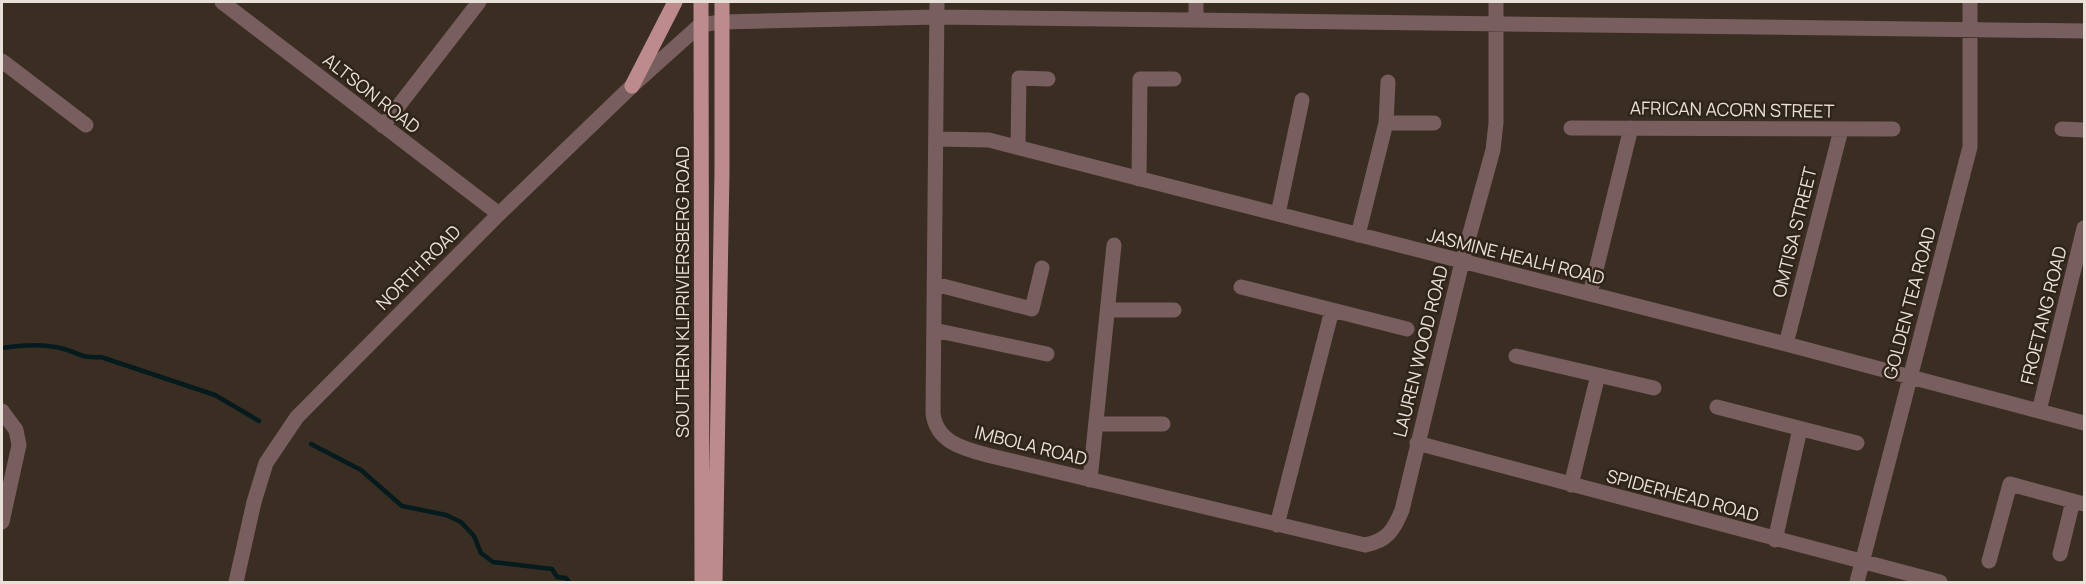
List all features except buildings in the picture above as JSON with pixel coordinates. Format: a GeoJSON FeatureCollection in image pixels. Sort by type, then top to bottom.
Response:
{"type":"FeatureCollection","features":[{"type":"Feature","properties":{"kind":"main road"},"geometry":{"type":"LineString","coordinates":[[632,86],[675,2]]}},
{"type":"Feature","properties":{"kind":"main road","name":"SOUTHERN KLIPRIVIERSBERG ROAD"},"geometry":{"type":"LineString","coordinates":[[701,2],[702,582]]}},
{"type":"Feature","properties":{"kind":"main road","name":"SOUTHERN KLIPRIVIERSBERG ROAD"},"geometry":{"type":"LineString","coordinates":[[715,582],[722,2]]}},
{"type":"Feature","properties":{"kind":"main road"},"geometry":{"type":"LineString","coordinates":[[700,291],[719,291]]}},
{"type":"Feature","properties":{"kind":"street","name":"ALTSON ROAD"},"geometry":{"type":"LineString","coordinates":[[222,2],[499,214]]}},
{"type":"Feature","properties":{"kind":"street"},"geometry":{"type":"LineString","coordinates":[[383,126],[479,2]]}},
{"type":"Feature","properties":{"kind":"street"},"geometry":{"type":"LineString","coordinates":[[1196,2],[1196,20]]}},
{"type":"Feature","properties":{"kind":"street","name":"LAUREN WOOD ROAD"},"geometry":{"type":"LineString","coordinates":[[1402,510],[1495,136],[1496,2]]}},
{"type":"Feature","properties":{"kind":"street","name":"GOLDEN TEA ROAD"},"geometry":{"type":"LineString","coordinates":[[1857,582],[1970,147],[1970,2]]}},
{"type":"Feature","properties":{"kind":"street"},"geometry":{"type":"LineString","coordinates":[[700,25],[937,9],[1196,20],[2085,31]]}},
{"type":"Feature","properties":{"kind":"street","name":"IMBOLA ROAD"},"geometry":{"type":"LineString","coordinates":[[937,9],[933,413],[942,435],[958,447],[1365,545],[1383,540],[1391,534],[1402,510]]}},
{"type":"Feature","properties":{"kind":"street","name":"NORTH ROAD"},"geometry":{"type":"LineString","coordinates":[[236,582],[254,502],[266,463],[297,417],[499,214],[632,86],[700,25]]}},
{"type":"Feature","properties":{"kind":"street"},"geometry":{"type":"LineString","coordinates":[[2,61],[86,125]]}},
{"type":"Feature","properties":{"kind":"street"},"geometry":{"type":"LineString","coordinates":[[1018,147],[1019,78],[1048,79]]}},
{"type":"Feature","properties":{"kind":"street"},"geometry":{"type":"LineString","coordinates":[[1139,178],[1140,79],[1174,79]]}},
{"type":"Feature","properties":{"kind":"street"},"geometry":{"type":"LineString","coordinates":[[1358,235],[1386,123],[1388,82]]}},
{"type":"Feature","properties":{"kind":"street"},"geometry":{"type":"LineString","coordinates":[[1278,214],[1302,100]]}},
{"type":"Feature","properties":{"kind":"street"},"geometry":{"type":"LineString","coordinates":[[1386,123],[1434,123]]}},
{"type":"Feature","properties":{"kind":"street","name":"AFRICAN ACORN STREET"},"geometry":{"type":"LineString","coordinates":[[1571,128],[1893,129]]}},
{"type":"Feature","properties":{"kind":"street"},"geometry":{"type":"LineString","coordinates":[[1590,294],[1631,128]]}},
{"type":"Feature","properties":{"kind":"street"},"geometry":{"type":"LineString","coordinates":[[2062,129],[2085,130]]}},
{"type":"Feature","properties":{"kind":"street","name":"OMTISA STREET"},"geometry":{"type":"LineString","coordinates":[[1786,344],[1841,130]]}},
{"type":"Feature","properties":{"kind":"street","name":"JASMINE HEALH ROAD"},"geometry":{"type":"LineString","coordinates":[[936,139],[989,140],[1018,147],[2085,423]]}},
{"type":"Feature","properties":{"kind":"street","name":"FROETANG ROAD"},"geometry":{"type":"LineString","coordinates":[[2039,411],[2085,228]]}},
{"type":"Feature","properties":{"kind":"street"},"geometry":{"type":"LineString","coordinates":[[1090,480],[1114,245]]}},
{"type":"Feature","properties":{"kind":"street"},"geometry":{"type":"LineString","coordinates":[[935,284],[1032,309],[1042,268]]}},
{"type":"Feature","properties":{"kind":"street"},"geometry":{"type":"LineString","coordinates":[[1241,287],[1407,329]]}},
{"type":"Feature","properties":{"kind":"street"},"geometry":{"type":"LineString","coordinates":[[1108,310],[1174,310]]}},
{"type":"Feature","properties":{"kind":"street"},"geometry":{"type":"LineString","coordinates":[[1277,525],[1332,310]]}},
{"type":"Feature","properties":{"kind":"street"},"geometry":{"type":"LineString","coordinates":[[934,330],[1047,354]]}},
{"type":"Feature","properties":{"kind":"street"},"geometry":{"type":"LineString","coordinates":[[1516,356],[1654,388]]}},
{"type":"Feature","properties":{"kind":"street"},"geometry":{"type":"LineString","coordinates":[[1571,485],[1598,375]]}},
{"type":"Feature","properties":{"kind":"street"},"geometry":{"type":"LineString","coordinates":[[1717,407],[1857,443]]}},
{"type":"Feature","properties":{"kind":"street"},"geometry":{"type":"LineString","coordinates":[[2,411],[16,430],[19,445],[2,522]]}},
{"type":"Feature","properties":{"kind":"street"},"geometry":{"type":"LineString","coordinates":[[1096,424],[1163,424]]}},
{"type":"Feature","properties":{"kind":"street"},"geometry":{"type":"LineString","coordinates":[[1775,540],[1800,429]]}},
{"type":"Feature","properties":{"kind":"street","name":"SPIDERHEAD ROAD"},"geometry":{"type":"LineString","coordinates":[[1417,443],[1862,564],[1940,582]]}},
{"type":"Feature","properties":{"kind":"street"},"geometry":{"type":"LineString","coordinates":[[1989,561],[2010,484],[2079,502],[2060,554]]}},
{"type":"Feature","properties":{"kind":"waterway"},"geometry":{"type":"LineString","coordinates":[[2,348],[41,345],[64,349],[84,356],[101,357],[215,395],[259,421]]}},
{"type":"Feature","properties":{"kind":"waterway"},"geometry":{"type":"LineString","coordinates":[[311,444],[361,470],[402,506],[446,515],[461,522],[474,536],[481,553],[493,562],[552,569],[557,577],[566,578],[569,582]]}}]}
